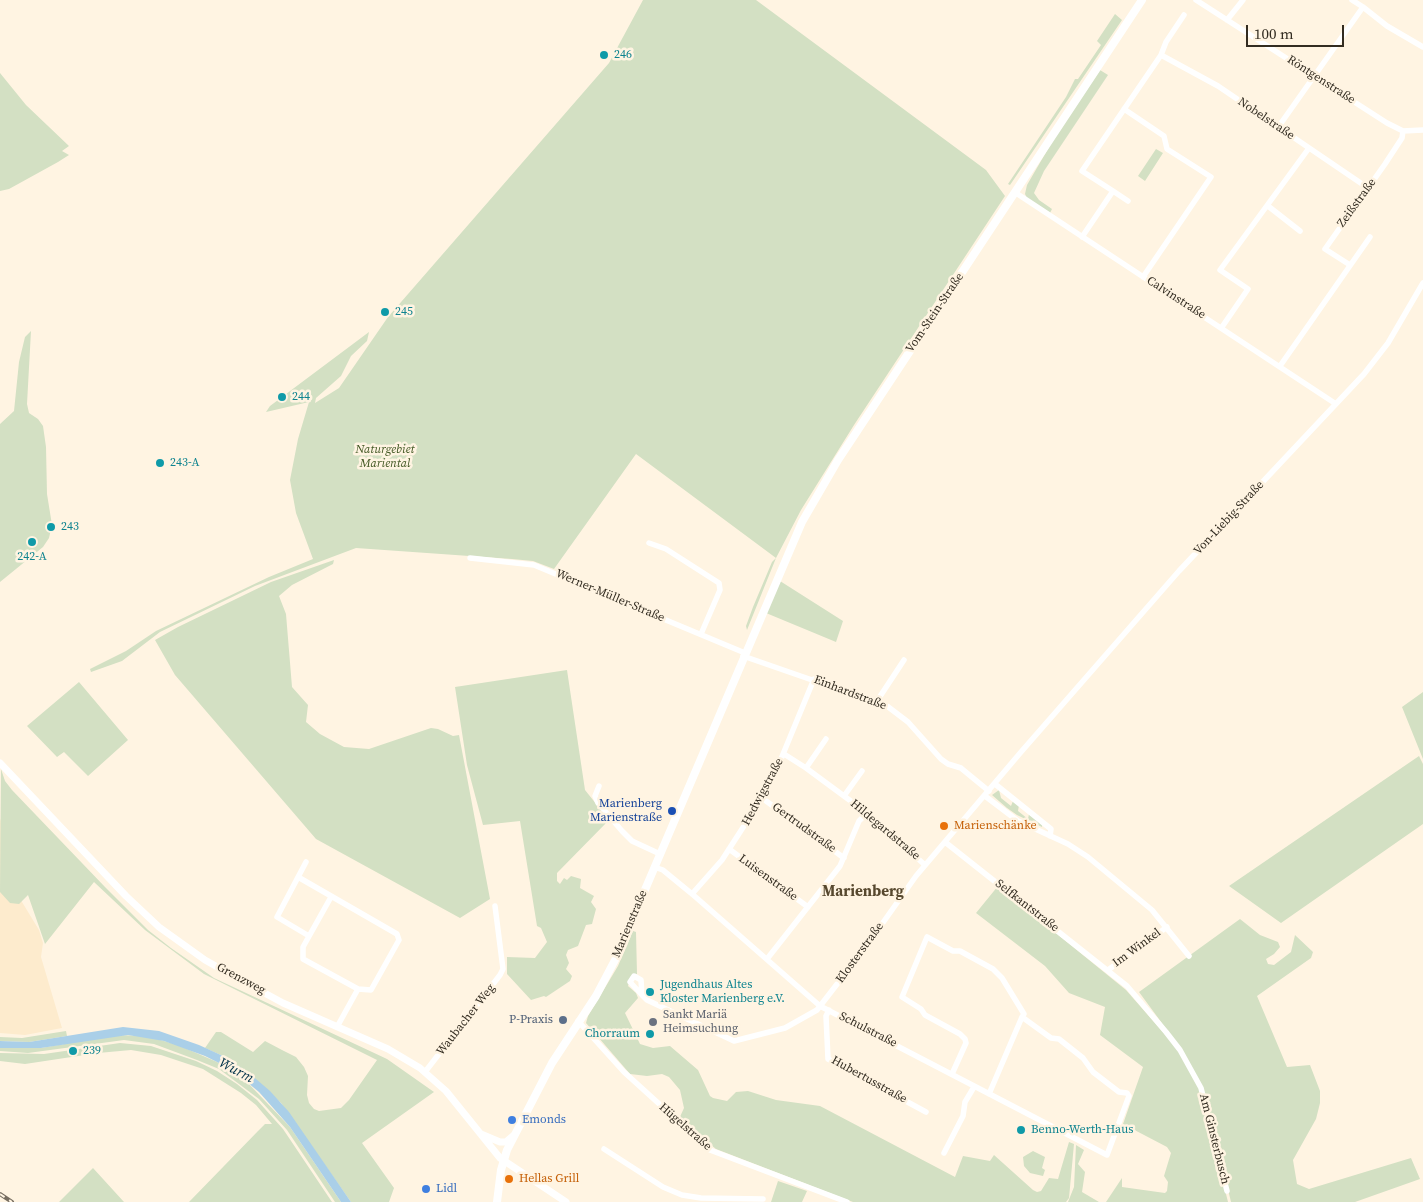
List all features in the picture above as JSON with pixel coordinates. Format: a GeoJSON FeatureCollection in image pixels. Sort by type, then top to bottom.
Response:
{"type":"FeatureCollection","features":[{"type":"Feature","properties":{"kind":"main road","name":"Vom-Stein-Straße"},"geometry":{"type":"LineString","coordinates":[[750,638],[790,547],[816,495],[1142,0]]}},
{"type":"Feature","properties":{"kind":"main road","name":"Marienstraße"},"geometry":{"type":"LineString","coordinates":[[497,1202],[503,1161],[552,1063],[596,996],[615,960],[750,638]]}},
{"type":"Feature","properties":{"kind":"street","name":"Röntgenstraße"},"geometry":{"type":"LineString","coordinates":[[1196,0],[1387,123],[1403,131]]}},
{"type":"Feature","properties":{"kind":"street"},"geometry":{"type":"LineString","coordinates":[[1227,20],[1243,0]]}},
{"type":"Feature","properties":{"kind":"street"},"geometry":{"type":"LineString","coordinates":[[1352,0],[1387,26],[1423,47]]}},
{"type":"Feature","properties":{"kind":"street"},"geometry":{"type":"LineString","coordinates":[[1279,126],[1362,8]]}},
{"type":"Feature","properties":{"kind":"street"},"geometry":{"type":"LineString","coordinates":[[1128,202],[1082,171],[1161,55],[1166,42],[1184,15]]}},
{"type":"Feature","properties":{"kind":"street","name":"Nobelstraße"},"geometry":{"type":"LineString","coordinates":[[1161,55],[1218,86],[1368,188]]}},
{"type":"Feature","properties":{"kind":"street"},"geometry":{"type":"LineString","coordinates":[[1124,109],[1164,136],[1167,149],[1210,177],[1143,277]]}},
{"type":"Feature","properties":{"kind":"street"},"geometry":{"type":"LineString","coordinates":[[1403,131],[1423,130]]}},
{"type":"Feature","properties":{"kind":"street","name":"Zeißstraße"},"geometry":{"type":"LineString","coordinates":[[1350,265],[1325,249],[1402,138],[1403,131]]}},
{"type":"Feature","properties":{"kind":"street"},"geometry":{"type":"LineString","coordinates":[[1222,327],[1248,289],[1220,270],[1309,148]]}},
{"type":"Feature","properties":{"kind":"street"},"geometry":{"type":"LineString","coordinates":[[1082,237],[1113,191]]}},
{"type":"Feature","properties":{"kind":"street","name":"Calvinstraße"},"geometry":{"type":"LineString","coordinates":[[1016,193],[1222,327],[1336,404]]}},
{"type":"Feature","properties":{"kind":"street"},"geometry":{"type":"LineString","coordinates":[[1268,206],[1300,232]]}},
{"type":"Feature","properties":{"kind":"street"},"geometry":{"type":"LineString","coordinates":[[1280,366],[1370,237]]}},
{"type":"Feature","properties":{"kind":"street","name":"Von-Liebig-Straße"},"geometry":{"type":"LineString","coordinates":[[1026,747],[1179,570],[1380,355],[1423,283]]}},
{"type":"Feature","properties":{"kind":"street"},"geometry":{"type":"LineString","coordinates":[[649,543],[666,548],[719,583],[720,590],[701,634]]}},
{"type":"Feature","properties":{"kind":"street","name":"Werner-Müller-Straße"},"geometry":{"type":"LineString","coordinates":[[470,558],[534,565],[701,634],[744,654]]}},
{"type":"Feature","properties":{"kind":"street","name":"Einhardstraße"},"geometry":{"type":"LineString","coordinates":[[744,654],[877,701],[898,713],[948,764],[961,768],[1018,822],[1088,856],[1139,897],[1167,927],[1188,956]]}},
{"type":"Feature","properties":{"kind":"street"},"geometry":{"type":"LineString","coordinates":[[877,701],[904,660]]}},
{"type":"Feature","properties":{"kind":"street","name":"Hedwigstraße"},"geometry":{"type":"LineString","coordinates":[[692,894],[729,849],[762,798],[784,754],[814,679]]}},
{"type":"Feature","properties":{"kind":"street"},"geometry":{"type":"LineString","coordinates":[[806,768],[826,739]]}},
{"type":"Feature","properties":{"kind":"street","name":"Klosterstraße"},"geometry":{"type":"LineString","coordinates":[[642,995],[647,1000],[734,1042],[785,1028],[820,1006],[926,865],[1026,747]]}},
{"type":"Feature","properties":{"kind":"street","name":"Hildegardstraße"},"geometry":{"type":"LineString","coordinates":[[784,754],[867,813],[926,865]]}},
{"type":"Feature","properties":{"kind":"street","name":"Grenzweg"},"geometry":{"type":"LineString","coordinates":[[0,763],[126,896],[186,948],[228,974],[337,1027],[388,1049],[426,1072],[446,1091],[503,1161],[566,1202]]}},
{"type":"Feature","properties":{"kind":"street","name":"Hildegardstraße"},"geometry":{"type":"LineString","coordinates":[[844,796],[862,771]]}},
{"type":"Feature","properties":{"kind":"street"},"geometry":{"type":"LineString","coordinates":[[995,784],[1051,829],[1050,836]]}},
{"type":"Feature","properties":{"kind":"street"},"geometry":{"type":"LineString","coordinates":[[599,786],[595,796],[598,803],[622,831],[632,841],[660,854]]}},
{"type":"Feature","properties":{"kind":"street","name":"Gertrudstraße"},"geometry":{"type":"LineString","coordinates":[[762,798],[844,858]]}},
{"type":"Feature","properties":{"kind":"street"},"geometry":{"type":"LineString","coordinates":[[767,959],[844,858],[856,828],[867,813]]}},
{"type":"Feature","properties":{"kind":"street","name":"Selfkantstraße"},"geometry":{"type":"LineString","coordinates":[[945,842],[1108,970]]}},
{"type":"Feature","properties":{"kind":"street","name":"Luisenstraße"},"geometry":{"type":"LineString","coordinates":[[729,849],[808,907]]}},
{"type":"Feature","properties":{"kind":"street"},"geometry":{"type":"LineString","coordinates":[[306,862],[277,916],[310,936]]}},
{"type":"Feature","properties":{"kind":"street","name":"Schulstraße"},"geometry":{"type":"LineString","coordinates":[[654,867],[663,870],[692,894],[820,1006],[1107,1155],[1129,1094],[1119,1092],[1093,1072],[1082,1058],[1058,1039],[1051,1038],[1022,1017]]}},
{"type":"Feature","properties":{"kind":"street"},"geometry":{"type":"LineString","coordinates":[[298,878],[397,934],[399,940],[371,990],[358,989],[303,959],[302,953],[331,897]]}},
{"type":"Feature","properties":{"kind":"street","name":"Waubacher Weg"},"geometry":{"type":"LineString","coordinates":[[426,1072],[500,975],[502,969],[495,906]]}},
{"type":"Feature","properties":{"kind":"street","name":"Im Winkel"},"geometry":{"type":"LineString","coordinates":[[1108,970],[1167,927]]}},
{"type":"Feature","properties":{"kind":"street"},"geometry":{"type":"LineString","coordinates":[[952,1074],[966,1043],[965,1039],[960,1034],[925,1015],[921,1009],[902,998],[927,937],[952,951],[960,951],[993,969],[1002,978],[1024,1014],[989,1094]]}},
{"type":"Feature","properties":{"kind":"street","name":"Am Ginsterbusch"},"geometry":{"type":"LineString","coordinates":[[1108,970],[1141,1001],[1180,1050],[1190,1066],[1203,1095],[1227,1191]]}},
{"type":"Feature","properties":{"kind":"street"},"geometry":{"type":"LineString","coordinates":[[337,1027],[358,989]]}},
{"type":"Feature","properties":{"kind":"street","name":"Hubertusstraße"},"geometry":{"type":"LineString","coordinates":[[829,1010],[826,1016],[828,1059],[926,1112]]}},
{"type":"Feature","properties":{"kind":"street","name":"Hügelstraße"},"geometry":{"type":"LineString","coordinates":[[578,1021],[624,1072],[710,1150],[847,1202]]}},
{"type":"Feature","properties":{"kind":"street"},"geometry":{"type":"LineString","coordinates":[[944,1153],[963,1116],[965,1102],[974,1087]]}},
{"type":"Feature","properties":{"kind":"street"},"geometry":{"type":"LineString","coordinates":[[478,1132],[500,1142],[511,1139],[517,1132]]}},
{"type":"Feature","properties":{"kind":"street"},"geometry":{"type":"LineString","coordinates":[[949,1145],[956,1149]]}},
{"type":"Feature","properties":{"kind":"street"},"geometry":{"type":"LineString","coordinates":[[604,1149],[681,1199],[763,1199]]}},
{"type":"Feature","properties":{"kind":"shaded area"},"geometry":{"type":"Polygon","coordinates":[[[0,818],[22,902],[39,930],[43,943],[41,957],[62,1028],[25,1035],[0,1033],[0,818]]]}},
{"type":"Feature","properties":{"kind":"green space","name":"Naturgebiet Mariental"},"geometry":{"type":"Polygon","coordinates":[[[643,0],[756,0],[986,170],[1005,196],[854,425],[801,510],[776,558],[636,454],[554,569],[533,561],[356,548],[255,586],[160,632],[122,661],[91,672],[90,669],[126,651],[156,631],[269,577],[313,559],[296,513],[290,480],[298,439],[309,402],[266,412],[270,406],[369,332],[367,341],[351,356],[341,376],[316,398],[315,403],[339,388],[388,317],[609,63],[643,0]]]}},
{"type":"Feature","properties":{"kind":"green space"},"geometry":{"type":"Polygon","coordinates":[[[1115,14],[1122,20],[1010,185],[1008,184],[1066,97],[1075,79],[1078,79],[1101,45],[1097,41],[1115,14]]]}},
{"type":"Feature","properties":{"kind":"green space"},"geometry":{"type":"Polygon","coordinates":[[[1100,70],[1108,75],[1044,171],[1034,193],[1039,200],[1052,209],[1050,213],[1027,198],[1025,194],[1027,185],[1052,142],[1100,70]]]}},
{"type":"Feature","properties":{"kind":"green space"},"geometry":{"type":"Polygon","coordinates":[[[0,73],[26,105],[69,146],[62,151],[69,155],[9,189],[0,191],[0,73]]]}},
{"type":"Feature","properties":{"kind":"green space"},"geometry":{"type":"Polygon","coordinates":[[[1156,149],[1163,153],[1145,181],[1138,176],[1156,149]]]}},
{"type":"Feature","properties":{"kind":"green space"},"geometry":{"type":"Polygon","coordinates":[[[31,331],[27,404],[29,413],[38,419],[43,426],[46,447],[47,494],[52,525],[49,538],[43,547],[0,582],[0,424],[14,411],[19,362],[25,337],[31,331]]]}},
{"type":"Feature","properties":{"kind":"green space"},"geometry":{"type":"Polygon","coordinates":[[[776,558],[747,630],[746,626],[753,607],[772,562],[776,558]]]}},
{"type":"Feature","properties":{"kind":"green space"},"geometry":{"type":"Polygon","coordinates":[[[334,560],[333,564],[292,585],[279,596],[286,614],[292,687],[308,705],[306,722],[320,734],[344,747],[369,749],[431,728],[453,736],[459,735],[490,899],[460,918],[316,839],[175,675],[155,640],[271,582],[334,560]]]}},
{"type":"Feature","properties":{"kind":"green space"},"geometry":{"type":"Polygon","coordinates":[[[780,581],[843,621],[836,642],[766,613],[780,581]]]}},
{"type":"Feature","properties":{"kind":"green space"},"geometry":{"type":"Polygon","coordinates":[[[567,670],[585,790],[609,820],[557,873],[557,881],[560,884],[564,878],[567,880],[571,876],[581,879],[580,888],[594,896],[591,902],[596,909],[592,924],[586,925],[578,946],[568,950],[566,955],[569,963],[566,969],[572,976],[570,981],[546,997],[531,1000],[507,974],[507,957],[535,958],[547,942],[541,928],[537,926],[520,821],[483,825],[467,765],[455,687],[567,670]]]}},
{"type":"Feature","properties":{"kind":"green space"},"geometry":{"type":"Polygon","coordinates":[[[79,682],[128,740],[88,776],[64,752],[57,757],[27,726],[79,682]]]}},
{"type":"Feature","properties":{"kind":"green space"},"geometry":{"type":"Polygon","coordinates":[[[1423,692],[1423,759],[1402,707],[1423,692]]]}},
{"type":"Feature","properties":{"kind":"green space"},"geometry":{"type":"Polygon","coordinates":[[[1419,756],[1423,764],[1423,824],[1281,923],[1229,886],[1419,756]]]}},
{"type":"Feature","properties":{"kind":"green space"},"geometry":{"type":"Polygon","coordinates":[[[1,769],[5,781],[12,790],[148,930],[171,948],[214,978],[387,1059],[434,1092],[362,1143],[394,1188],[389,1202],[351,1202],[281,1103],[245,1071],[223,1056],[205,1048],[216,1032],[221,1032],[253,1052],[265,1041],[296,1057],[308,1076],[307,1095],[309,1103],[314,1109],[319,1111],[341,1108],[349,1100],[377,1060],[204,974],[145,930],[94,882],[45,944],[28,895],[19,904],[10,903],[0,892],[1,769]]]}},
{"type":"Feature","properties":{"kind":"green space"},"geometry":{"type":"Polygon","coordinates":[[[999,790],[1001,798],[1011,806],[1013,801],[1019,805],[1018,811],[1028,819],[1029,814],[1042,824],[1042,827],[1017,815],[992,795],[999,790]]]}},
{"type":"Feature","properties":{"kind":"green space"},"geometry":{"type":"Polygon","coordinates":[[[998,886],[1126,990],[1176,1047],[1200,1090],[1228,1202],[1106,1202],[1122,1178],[1122,1187],[1165,1193],[1167,1191],[1168,1182],[1164,1176],[1171,1153],[1167,1147],[1123,1124],[1143,1067],[1100,1035],[1105,1007],[1069,993],[1045,966],[976,913],[998,886]]]}},
{"type":"Feature","properties":{"kind":"green space"},"geometry":{"type":"Polygon","coordinates":[[[1240,919],[1260,935],[1278,942],[1280,947],[1266,959],[1268,964],[1274,965],[1291,952],[1295,935],[1313,952],[1311,958],[1257,996],[1287,1067],[1310,1065],[1320,1091],[1320,1103],[1316,1119],[1293,1160],[1297,1184],[1309,1189],[1411,1158],[1420,1179],[1355,1202],[1231,1202],[1206,1098],[1181,1049],[1139,992],[1240,919]]]}},
{"type":"Feature","properties":{"kind":"green space"},"geometry":{"type":"Polygon","coordinates":[[[633,931],[636,932],[637,974],[631,976],[628,986],[636,993],[638,998],[625,1013],[640,1044],[653,1048],[670,1046],[698,1070],[710,1096],[713,1098],[727,1101],[736,1092],[748,1091],[776,1100],[820,1106],[955,1177],[963,1156],[990,1161],[994,1155],[1037,1192],[1041,1191],[1049,1178],[1058,1179],[1069,1142],[1074,1144],[1069,1198],[1066,1202],[853,1202],[716,1149],[679,1119],[684,1108],[680,1090],[669,1077],[662,1074],[647,1076],[630,1074],[586,1023],[588,1016],[618,966],[633,931]]]}},
{"type":"Feature","properties":{"kind":"green space"},"geometry":{"type":"Polygon","coordinates":[[[66,1031],[67,1036],[29,1042],[0,1041],[0,1037],[22,1038],[66,1031]]]}},
{"type":"Feature","properties":{"kind":"green space"},"geometry":{"type":"Polygon","coordinates":[[[116,1035],[146,1036],[178,1045],[217,1062],[245,1080],[290,1127],[341,1202],[335,1202],[287,1130],[259,1099],[219,1069],[154,1044],[124,1040],[28,1053],[0,1051],[0,1048],[41,1048],[116,1035]]]}},
{"type":"Feature","properties":{"kind":"green space"},"geometry":{"type":"Polygon","coordinates":[[[120,1043],[151,1046],[196,1061],[217,1071],[237,1084],[257,1100],[283,1129],[332,1202],[189,1202],[265,1124],[272,1124],[256,1105],[241,1093],[203,1069],[161,1055],[131,1050],[25,1064],[0,1061],[0,1053],[44,1054],[120,1043]]]}},
{"type":"Feature","properties":{"kind":"green space"},"geometry":{"type":"Polygon","coordinates":[[[1076,1145],[1084,1150],[1078,1164],[1085,1172],[1082,1192],[1099,1202],[1068,1202],[1074,1187],[1076,1145]]]}},
{"type":"Feature","properties":{"kind":"green space"},"geometry":{"type":"Polygon","coordinates":[[[1033,1151],[1045,1157],[1042,1168],[1045,1170],[1043,1176],[1030,1173],[1024,1166],[1023,1157],[1033,1151]]]}},
{"type":"Feature","properties":{"kind":"green space"},"geometry":{"type":"Polygon","coordinates":[[[93,1168],[124,1202],[59,1202],[93,1168]]]}},
{"type":"Feature","properties":{"kind":"green space"},"geometry":{"type":"Polygon","coordinates":[[[778,1181],[807,1191],[802,1202],[771,1202],[778,1181]]]}},
{"type":"Feature","properties":{"kind":"water","name":"Wurm"},"geometry":{"type":"Polygon","coordinates":[[[123,1027],[159,1031],[199,1045],[223,1056],[249,1073],[270,1091],[289,1112],[351,1202],[341,1202],[290,1127],[259,1092],[231,1069],[205,1056],[164,1041],[128,1035],[41,1048],[0,1048],[0,1041],[29,1042],[123,1027]]]}},
{"type":"Feature","properties":{"kind":"railway"},"geometry":{"type":"LineString","coordinates":[[0,1194],[12,1202]]}},
{"type":"Feature","properties":{"kind":"place","name":"246"},"geometry":{"type":"Point","coordinates":[604,55]}},
{"type":"Feature","properties":{"kind":"place","name":"245"},"geometry":{"type":"Point","coordinates":[385,312]}},
{"type":"Feature","properties":{"kind":"place","name":"244"},"geometry":{"type":"Point","coordinates":[282,397]}},
{"type":"Feature","properties":{"kind":"place","name":"243-A"},"geometry":{"type":"Point","coordinates":[160,463]}},
{"type":"Feature","properties":{"kind":"place","name":"243"},"geometry":{"type":"Point","coordinates":[51,527]}},
{"type":"Feature","properties":{"kind":"place","name":"242-A"},"geometry":{"type":"Point","coordinates":[32,542]}},
{"type":"Feature","properties":{"kind":"place","name":"Marienberg Marienstraße"},"geometry":{"type":"Point","coordinates":[672,811]}},
{"type":"Feature","properties":{"kind":"place","name":"Marienschänke"},"geometry":{"type":"Point","coordinates":[944,826]}},
{"type":"Feature","properties":{"kind":"place","name":"Jugendhaus Altes Kloster Marienberg e.V."},"geometry":{"type":"Point","coordinates":[650,992]}},
{"type":"Feature","properties":{"kind":"place","name":"P-Praxis"},"geometry":{"type":"Point","coordinates":[563,1020]}},
{"type":"Feature","properties":{"kind":"place","name":"Sankt Mariä Heimsuchung"},"geometry":{"type":"Point","coordinates":[653,1022]}},
{"type":"Feature","properties":{"kind":"place","name":"Chorraum"},"geometry":{"type":"Point","coordinates":[650,1034]}},
{"type":"Feature","properties":{"kind":"place","name":"239"},"geometry":{"type":"Point","coordinates":[73,1051]}},
{"type":"Feature","properties":{"kind":"place","name":"Emonds"},"geometry":{"type":"Point","coordinates":[512,1120]}},
{"type":"Feature","properties":{"kind":"place","name":"Benno-Werth-Haus"},"geometry":{"type":"Point","coordinates":[1021,1130]}},
{"type":"Feature","properties":{"kind":"place","name":"Hellas Grill"},"geometry":{"type":"Point","coordinates":[509,1179]}},
{"type":"Feature","properties":{"kind":"place","name":"Lidl"},"geometry":{"type":"Point","coordinates":[426,1189]}},
{"type":"Feature","properties":{"kind":"district","name":"Marienberg"},"geometry":{"type":"Point","coordinates":[863,892]}}]}
